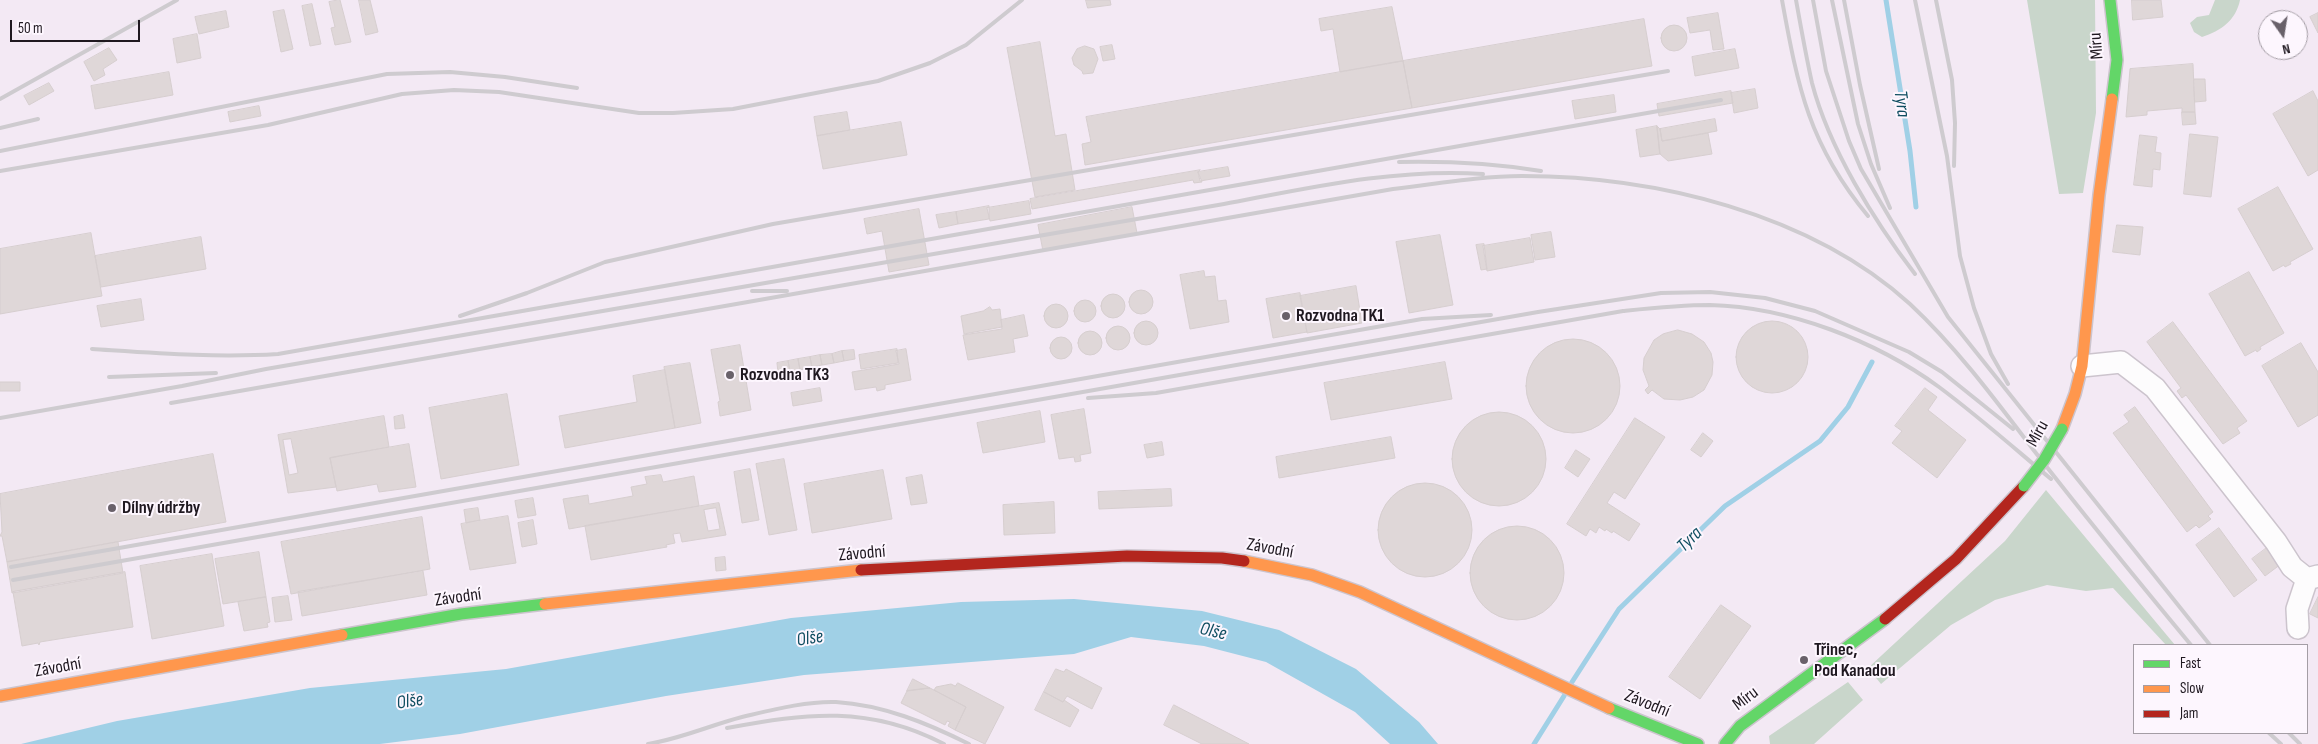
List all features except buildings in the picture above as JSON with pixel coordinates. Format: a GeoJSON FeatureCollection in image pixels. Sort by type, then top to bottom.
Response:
{"type":"FeatureCollection","features":[{"type":"Feature","properties":{"kind":"street","name":"Míru"},"geometry":{"type":"LineString","coordinates":[[1725,744],[1740,726],[1871,631],[1949,565],[2024,486],[2044,460],[2062,430],[2075,394],[2082,366],[2099,196],[2117,60],[2110,0]]}},
{"type":"Feature","properties":{"kind":"street"},"geometry":{"type":"LineString","coordinates":[[2082,366],[2121,362],[2155,388],[2276,542],[2306,574],[2297,609],[2298,628]]}},
{"type":"Feature","properties":{"kind":"street","name":"Závodní"},"geometry":{"type":"LineString","coordinates":[[0,696],[461,614],[872,569],[1126,556],[1222,558],[1266,564],[1312,575],[1360,592],[1598,704],[1698,744]]}},
{"type":"Feature","properties":{"kind":"shaded area"},"geometry":{"type":"Polygon","coordinates":[[[2027,0],[2095,0],[2096,113],[2083,193],[2059,194],[2027,0]]]}},
{"type":"Feature","properties":{"kind":"shaded area"},"geometry":{"type":"Polygon","coordinates":[[[2215,0],[2240,0],[2235,13],[2227,24],[2215,32],[2202,37],[2194,32],[2190,23],[2197,17],[2209,15],[2215,0]]]}},
{"type":"Feature","properties":{"kind":"shaded area"},"geometry":{"type":"Polygon","coordinates":[[[2046,490],[2174,644],[2165,644],[2113,588],[2086,591],[2047,585],[1995,600],[1951,625],[1881,684],[1868,668],[2005,541],[2046,490]]]}},
{"type":"Feature","properties":{"kind":"shaded area"},"geometry":{"type":"Polygon","coordinates":[[[1848,682],[1863,700],[1814,744],[1770,744],[1769,736],[1848,682]]]}},
{"type":"Feature","properties":{"kind":"water","name":"Olše"},"geometry":{"type":"Polygon","coordinates":[[[1074,599],[1202,611],[1279,630],[1356,669],[1419,722],[1438,744],[1390,744],[1355,712],[1266,662],[1204,646],[1131,637],[1074,654],[804,675],[666,696],[460,734],[380,744],[21,744],[117,721],[310,688],[506,669],[791,618],[961,602],[1074,599]]]}},
{"type":"Feature","properties":{"kind":"waterway","name":"Tyra"},"geometry":{"type":"LineString","coordinates":[[1886,0],[1910,151],[1916,207]]}},
{"type":"Feature","properties":{"kind":"waterway","name":"Tyra"},"geometry":{"type":"LineString","coordinates":[[1572,682],[1619,609],[1725,506],[1820,441],[1848,407],[1872,362]]}},
{"type":"Feature","properties":{"kind":"waterway","name":"Tyra"},"geometry":{"type":"LineString","coordinates":[[1534,744],[1564,696]]}},
{"type":"Feature","properties":{"kind":"railway"},"geometry":{"type":"LineString","coordinates":[[0,99],[177,0]]}},
{"type":"Feature","properties":{"kind":"railway"},"geometry":{"type":"LineString","coordinates":[[0,171],[268,125],[402,94],[454,90],[499,92],[639,113],[733,109],[878,81],[930,63],[966,45],[1022,0]]}},
{"type":"Feature","properties":{"kind":"railway"},"geometry":{"type":"LineString","coordinates":[[1782,0],[1801,88],[1819,140],[1848,190],[1868,216]]}},
{"type":"Feature","properties":{"kind":"railway"},"geometry":{"type":"LineString","coordinates":[[1796,0],[1812,83],[1830,133],[1841,158],[1869,207],[1915,274]]}},
{"type":"Feature","properties":{"kind":"railway"},"geometry":{"type":"LineString","coordinates":[[1813,0],[1826,71],[1849,141],[1861,169],[1948,317],[2209,644]]}},
{"type":"Feature","properties":{"kind":"railway"},"geometry":{"type":"LineString","coordinates":[[1832,0],[1858,124],[1871,164],[1890,208]]}},
{"type":"Feature","properties":{"kind":"railway"},"geometry":{"type":"LineString","coordinates":[[1844,0],[1860,85],[1879,169]]}},
{"type":"Feature","properties":{"kind":"railway"},"geometry":{"type":"LineString","coordinates":[[1915,0],[1947,156],[1960,256],[1974,308],[1991,354],[2008,384]]}},
{"type":"Feature","properties":{"kind":"railway"},"geometry":{"type":"LineString","coordinates":[[1936,0],[1952,80],[1955,123],[1954,166]]}},
{"type":"Feature","properties":{"kind":"railway"},"geometry":{"type":"LineString","coordinates":[[460,316],[527,293],[605,262],[773,224],[1668,71]]}},
{"type":"Feature","properties":{"kind":"railway"},"geometry":{"type":"LineString","coordinates":[[0,151],[387,74],[450,72],[505,77],[577,88]]}},
{"type":"Feature","properties":{"kind":"railway"},"geometry":{"type":"LineString","coordinates":[[92,349],[208,355],[278,354],[1721,100]]}},
{"type":"Feature","properties":{"kind":"railway"},"geometry":{"type":"LineString","coordinates":[[0,128],[38,119]]}},
{"type":"Feature","properties":{"kind":"railway"},"geometry":{"type":"LineString","coordinates":[[1399,162],[1470,163],[1541,171]]}},
{"type":"Feature","properties":{"kind":"railway"},"geometry":{"type":"LineString","coordinates":[[0,418],[182,386],[266,369],[1320,186],[1417,174],[1483,174]]}},
{"type":"Feature","properties":{"kind":"railway"},"geometry":{"type":"LineString","coordinates":[[171,403],[1393,189],[1506,176],[1572,178],[1624,183],[1728,206],[1778,224],[1826,246],[1870,272],[1910,304],[1927,320],[1974,373],[2091,523],[2190,644]]}},
{"type":"Feature","properties":{"kind":"railway"},"geometry":{"type":"LineString","coordinates":[[752,291],[787,291]]}},
{"type":"Feature","properties":{"kind":"railway"},"geometry":{"type":"LineString","coordinates":[[13,580],[1538,312],[1661,293],[1710,292],[1765,298],[1815,311],[1909,352],[1942,372],[2013,429]]}},
{"type":"Feature","properties":{"kind":"railway"},"geometry":{"type":"LineString","coordinates":[[1088,398],[1156,393],[1623,311],[1699,305],[1740,307],[1801,320],[1860,341],[1888,355],[1939,387],[2051,479]]}},
{"type":"Feature","properties":{"kind":"railway"},"geometry":{"type":"LineString","coordinates":[[11,567],[1422,319],[1491,315]]}},
{"type":"Feature","properties":{"kind":"railway"},"geometry":{"type":"LineString","coordinates":[[109,377],[216,373]]}},
{"type":"Feature","properties":{"kind":"railway"},"geometry":{"type":"LineString","coordinates":[[648,744],[672,739],[730,720],[801,704],[825,702],[853,704],[888,711],[937,729],[969,744]]}},
{"type":"Feature","properties":{"kind":"railway"},"geometry":{"type":"LineString","coordinates":[[727,728],[811,716],[837,716],[890,723],[944,744]]}},
{"type":"Feature","properties":{"kind":"railway"},"geometry":{"type":"LineString","coordinates":[[2270,734],[2281,744]]}},
{"type":"Feature","properties":{"kind":"railway"},"geometry":{"type":"LineString","coordinates":[[2290,734],[2300,744]]}},
{"type":"Feature","properties":{"kind":"traffic: fast"},"geometry":{"type":"LineString","coordinates":[[2110,0],[2117,60],[2112,99]]}},
{"type":"Feature","properties":{"kind":"traffic: fast"},"geometry":{"type":"LineString","coordinates":[[2024,486],[2044,460],[2062,429]]}},
{"type":"Feature","properties":{"kind":"traffic: fast"},"geometry":{"type":"LineString","coordinates":[[342,635],[461,614],[545,604]]}},
{"type":"Feature","properties":{"kind":"traffic: fast"},"geometry":{"type":"LineString","coordinates":[[1725,744],[1740,726],[1885,619]]}},
{"type":"Feature","properties":{"kind":"traffic: fast"},"geometry":{"type":"LineString","coordinates":[[1609,708],[1698,744]]}},
{"type":"Feature","properties":{"kind":"traffic: slow"},"geometry":{"type":"LineString","coordinates":[[2062,429],[2075,394],[2082,366],[2099,195],[2112,99]]}},
{"type":"Feature","properties":{"kind":"traffic: slow"},"geometry":{"type":"LineString","coordinates":[[1244,561],[1312,575],[1360,592],[1609,708]]}},
{"type":"Feature","properties":{"kind":"traffic: slow"},"geometry":{"type":"LineString","coordinates":[[545,604],[861,570]]}},
{"type":"Feature","properties":{"kind":"traffic: slow"},"geometry":{"type":"LineString","coordinates":[[0,696],[342,635]]}},
{"type":"Feature","properties":{"kind":"traffic: jam"},"geometry":{"type":"LineString","coordinates":[[1885,619],[1956,559],[2024,486]]}},
{"type":"Feature","properties":{"kind":"traffic: jam"},"geometry":{"type":"LineString","coordinates":[[861,570],[1127,556],[1222,558],[1244,561]]}},
{"type":"Feature","properties":{"kind":"place","name":"Rozvodna TK1"},"geometry":{"type":"Point","coordinates":[1286,316]}},
{"type":"Feature","properties":{"kind":"place","name":"Rozvodna TK3"},"geometry":{"type":"Point","coordinates":[730,375]}},
{"type":"Feature","properties":{"kind":"place","name":"Dílny údržby"},"geometry":{"type":"Point","coordinates":[112,508]}},
{"type":"Feature","properties":{"kind":"place","name":"Třinec, Pod Kanadou"},"geometry":{"type":"Point","coordinates":[1804,660]}}]}
